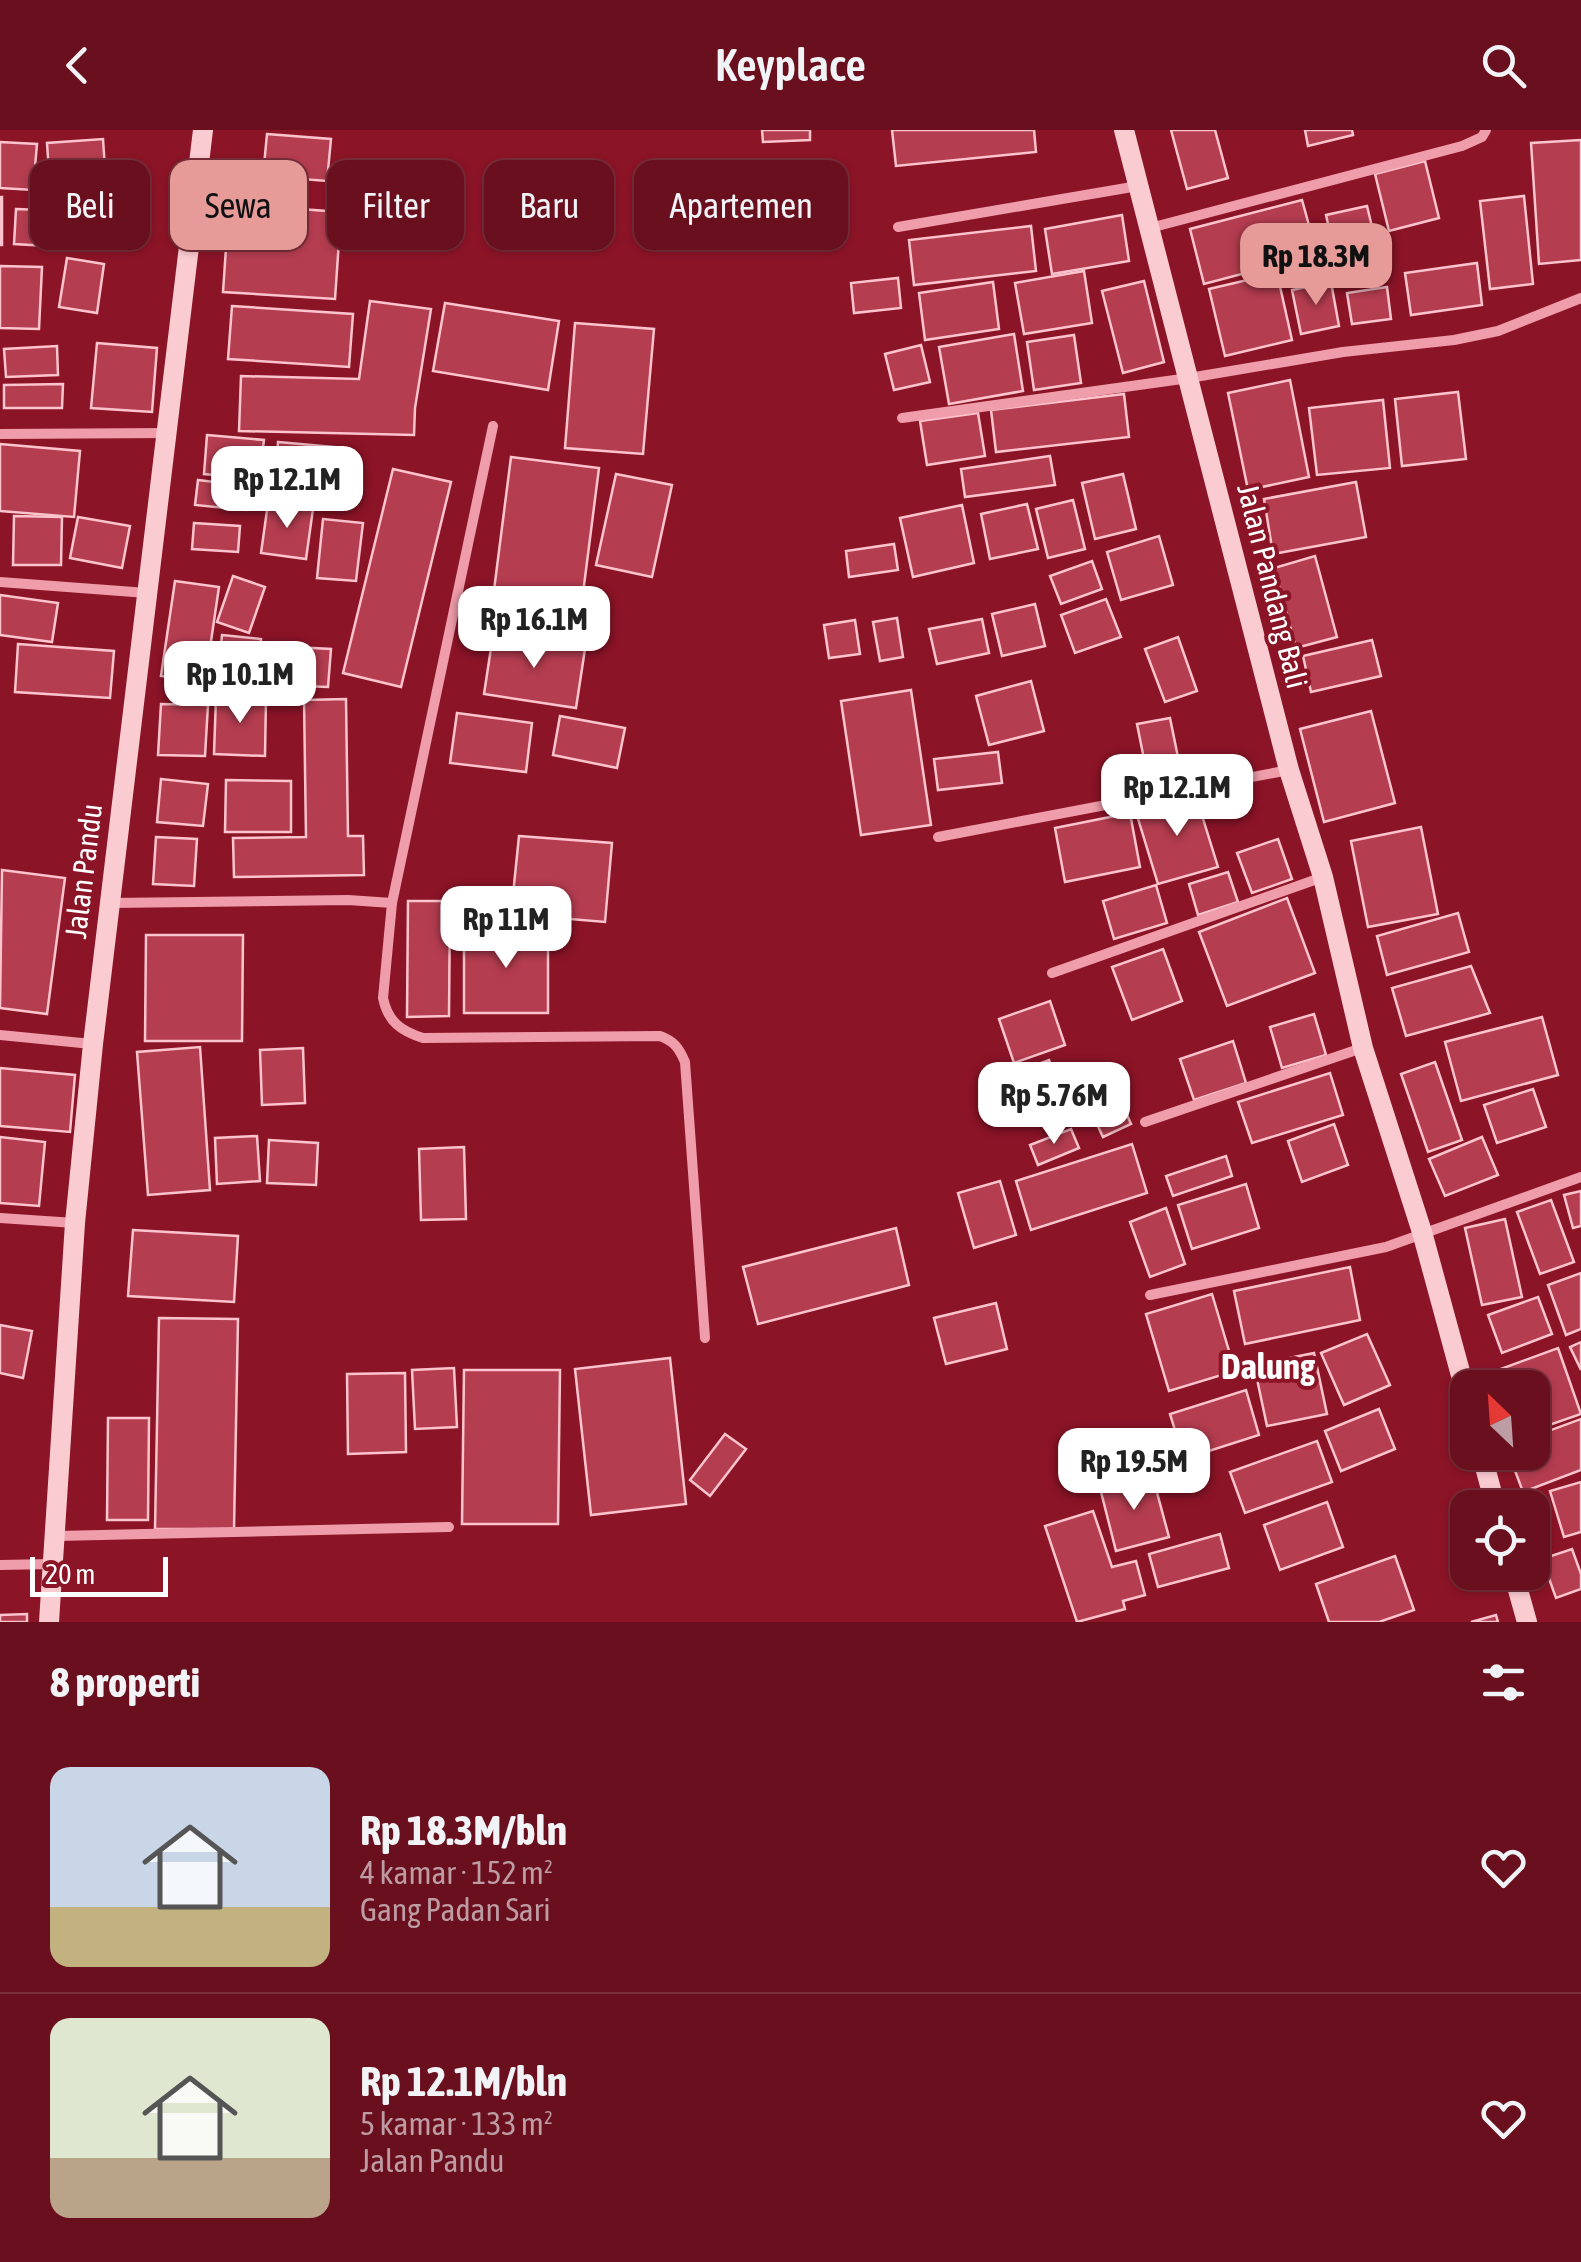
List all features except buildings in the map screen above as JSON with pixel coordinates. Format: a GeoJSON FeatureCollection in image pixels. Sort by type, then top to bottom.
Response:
{"type":"FeatureCollection","features":[{"type":"Feature","properties":{"kind":"main road","name":"Jalan Pandu"},"geometry":{"type":"LineString","coordinates":[[49,1622],[75,1223],[93,1044],[146,593],[169,433],[202,130]]}},
{"type":"Feature","properties":{"kind":"main road","name":"Jalan Pandang Bali"},"geometry":{"type":"LineString","coordinates":[[1124,130],[1288,770],[1324,877],[1363,1048],[1422,1232],[1460,1370]]}},
{"type":"Feature","properties":{"kind":"main road"},"geometry":{"type":"LineString","coordinates":[[1519,1590],[1527,1622]]}},
{"type":"Feature","properties":{"kind":"street"},"geometry":{"type":"LineString","coordinates":[[1150,228],[1462,146],[1482,137],[1486,130]]}},
{"type":"Feature","properties":{"kind":"street"},"geometry":{"type":"LineString","coordinates":[[898,227],[1139,186]]}},
{"type":"Feature","properties":{"kind":"street"},"geometry":{"type":"LineString","coordinates":[[902,418],[1454,340],[1498,331],[1581,298]]}},
{"type":"Feature","properties":{"kind":"street"},"geometry":{"type":"LineString","coordinates":[[493,426],[392,903],[383,998],[386,1012],[394,1024],[423,1038],[660,1036],[679,1048],[684,1062],[705,1338]]}},
{"type":"Feature","properties":{"kind":"street"},"geometry":{"type":"LineString","coordinates":[[0,434],[169,433]]}},
{"type":"Feature","properties":{"kind":"street"},"geometry":{"type":"LineString","coordinates":[[0,582],[146,593]]}},
{"type":"Feature","properties":{"kind":"street"},"geometry":{"type":"LineString","coordinates":[[938,837],[1288,770]]}},
{"type":"Feature","properties":{"kind":"street"},"geometry":{"type":"LineString","coordinates":[[1052,974],[1324,877]]}},
{"type":"Feature","properties":{"kind":"street"},"geometry":{"type":"LineString","coordinates":[[110,903],[392,903]]}},
{"type":"Feature","properties":{"kind":"street"},"geometry":{"type":"LineString","coordinates":[[0,1035],[93,1044]]}},
{"type":"Feature","properties":{"kind":"street"},"geometry":{"type":"LineString","coordinates":[[1145,1122],[1363,1048]]}},
{"type":"Feature","properties":{"kind":"street"},"geometry":{"type":"LineString","coordinates":[[1150,1295],[1386,1247],[1581,1177]]}},
{"type":"Feature","properties":{"kind":"street"},"geometry":{"type":"LineString","coordinates":[[0,1218],[75,1223]]}},
{"type":"Feature","properties":{"kind":"street"},"geometry":{"type":"LineString","coordinates":[[56,1536],[450,1527]]}},
{"type":"Feature","properties":{"kind":"street"},"geometry":{"type":"LineString","coordinates":[[0,1565],[52,1564]]}},
{"type":"Feature","properties":{"kind":"district","name":"Dalung"},"geometry":{"type":"Point","coordinates":[1268,1366]}}]}
